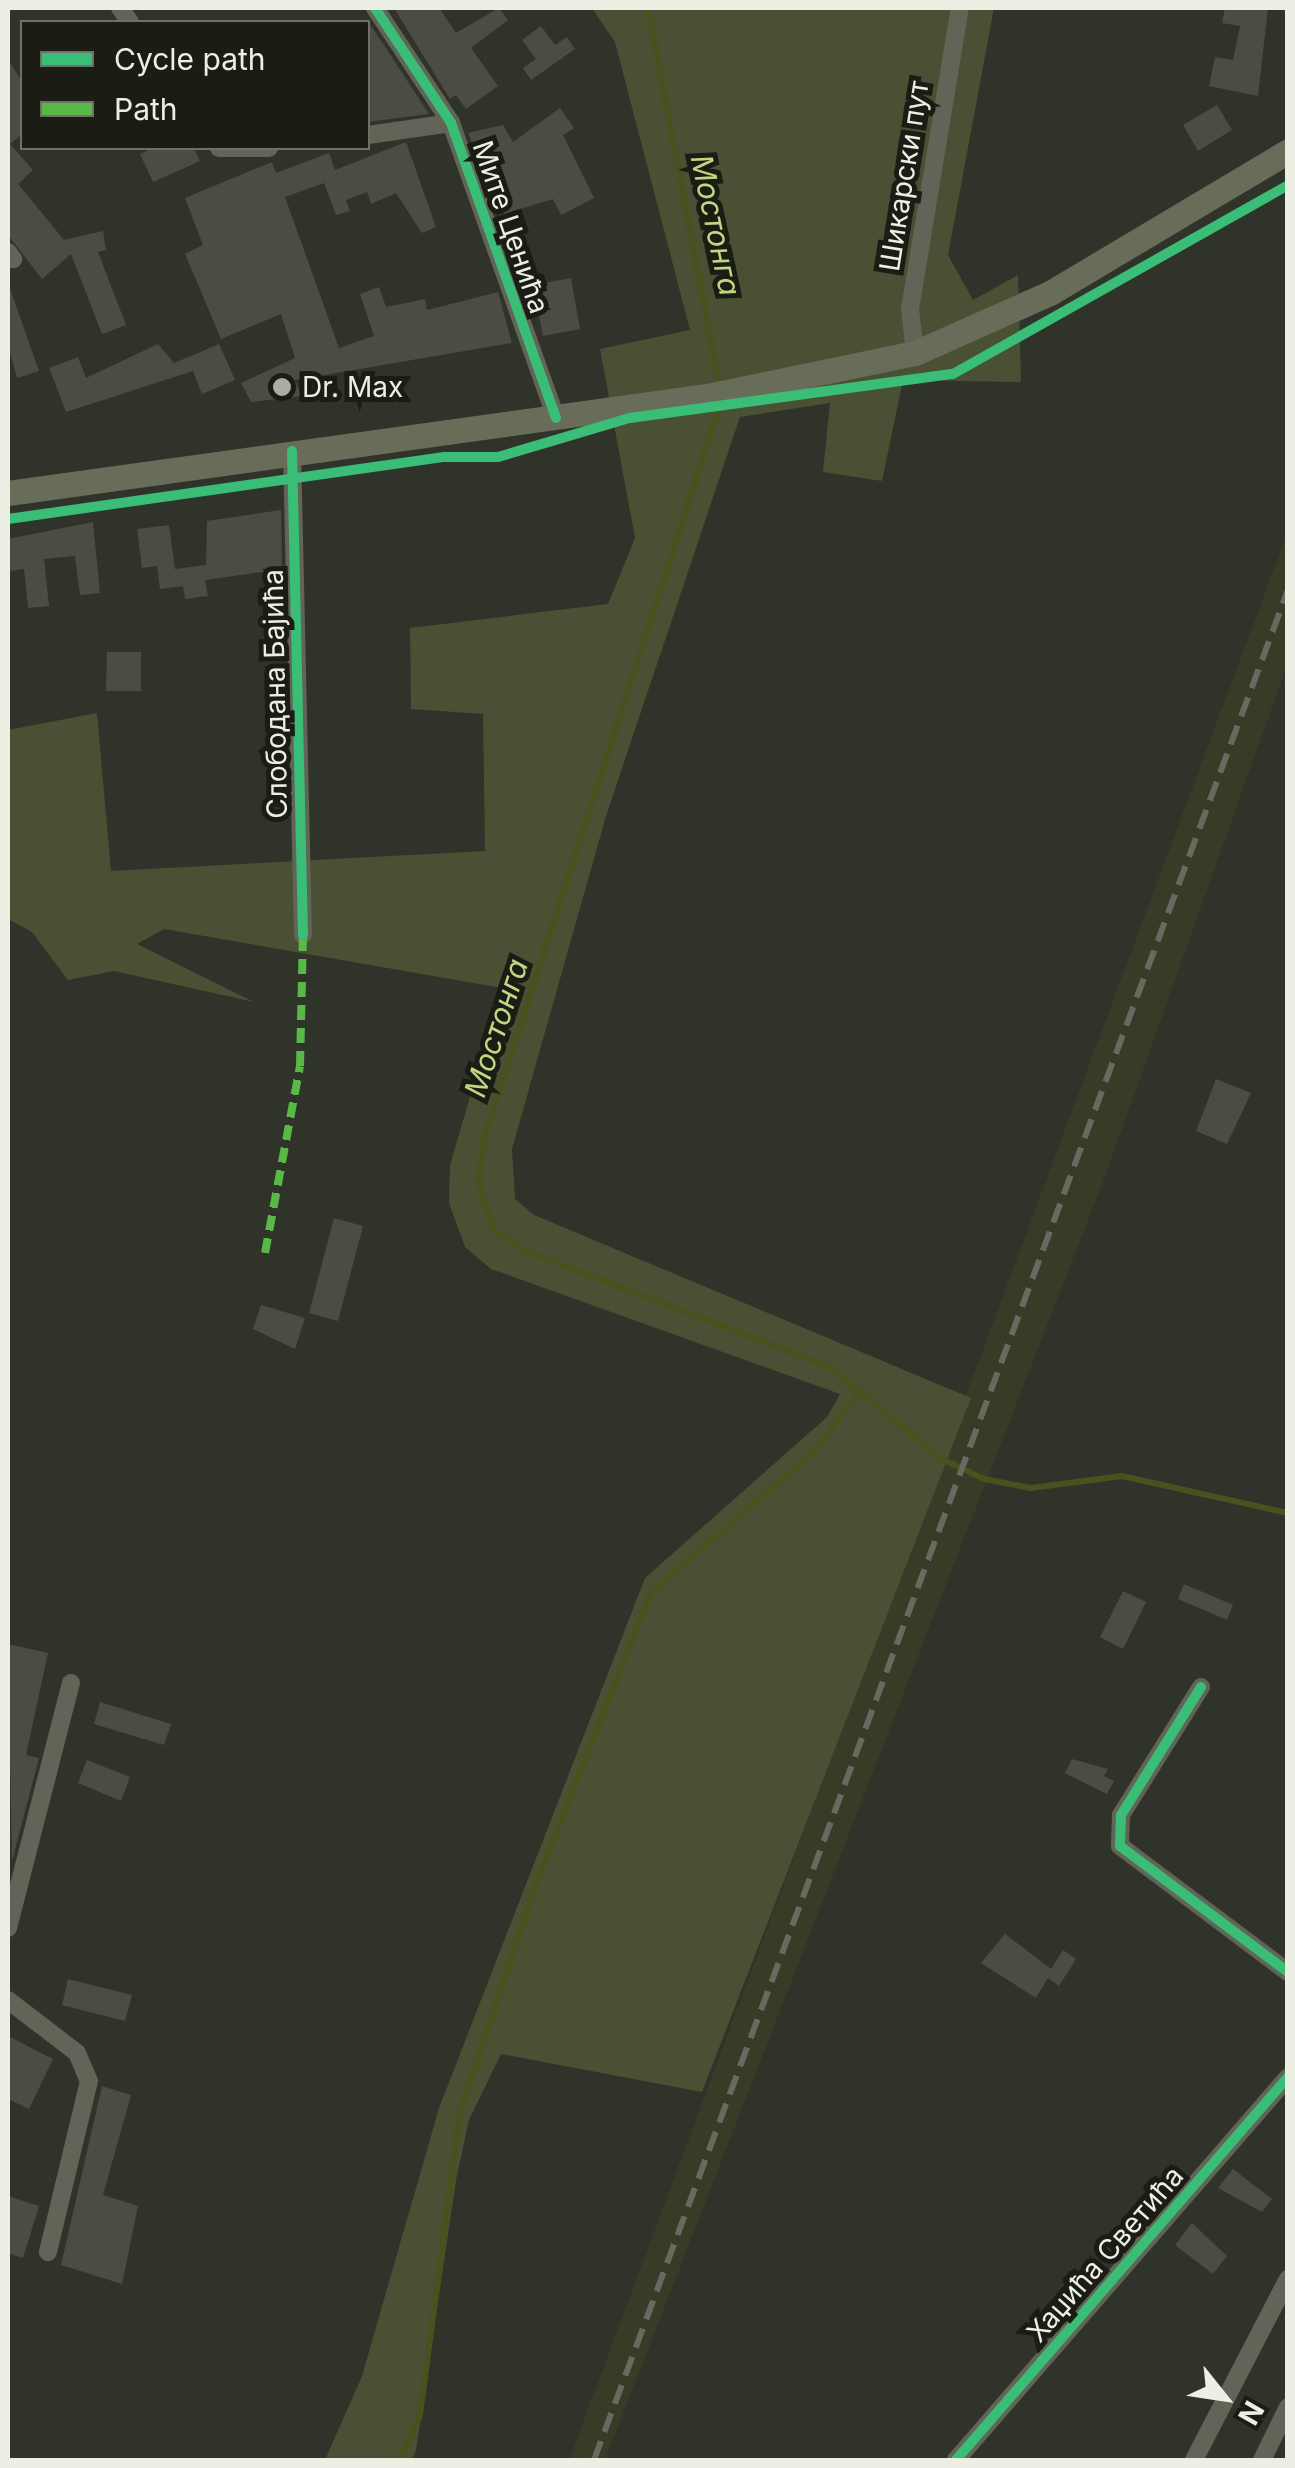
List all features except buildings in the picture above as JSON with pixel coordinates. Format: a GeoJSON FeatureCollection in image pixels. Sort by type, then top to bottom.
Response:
{"type":"FeatureCollection","features":[{"type":"Feature","properties":{"kind":"main road"},"geometry":{"type":"LineString","coordinates":[[8,493],[706,396],[915,353],[1050,293],[1288,150]]}},
{"type":"Feature","properties":{"kind":"street","name":"Мите Ценића"},"geometry":{"type":"LineString","coordinates":[[375,8],[452,123],[556,418]]}},
{"type":"Feature","properties":{"kind":"street","name":"Шикарски пут"},"geometry":{"type":"LineString","coordinates":[[915,353],[910,309],[960,8]]}},
{"type":"Feature","properties":{"kind":"street"},"geometry":{"type":"LineString","coordinates":[[370,136],[452,123]]}},
{"type":"Feature","properties":{"kind":"street","name":"Слободана Бајића"},"geometry":{"type":"LineString","coordinates":[[292,451],[304,936]]}},
{"type":"Feature","properties":{"kind":"street"},"geometry":{"type":"LineString","coordinates":[[8,1928],[71,1683]]}},
{"type":"Feature","properties":{"kind":"street"},"geometry":{"type":"LineString","coordinates":[[1201,1687],[1121,1814],[1120,1846],[1288,1972]]}},
{"type":"Feature","properties":{"kind":"street"},"geometry":{"type":"LineString","coordinates":[[8,2000],[77,2053],[88,2081],[48,2252]]}},
{"type":"Feature","properties":{"kind":"street","name":"Хаџића Светића"},"geometry":{"type":"LineString","coordinates":[[956,2460],[1288,2077]]}},
{"type":"Feature","properties":{"kind":"street"},"geometry":{"type":"LineString","coordinates":[[1194,2460],[1288,2279]]}},
{"type":"Feature","properties":{"kind":"street"},"geometry":{"type":"LineString","coordinates":[[1262,2460],[1288,2407]]}},
{"type":"Feature","properties":{"kind":"shaded area"},"geometry":{"type":"Polygon","coordinates":[[[592,8],[994,8],[948,255],[973,300],[1018,275],[1021,382],[903,380],[882,481],[823,472],[830,403],[740,417],[606,816],[512,1149],[515,1199],[534,1215],[971,1398],[702,2092],[501,2054],[469,2120],[456,2180],[416,2451],[411,2460],[325,2460],[362,2376],[439,2108],[645,1578],[827,1417],[840,1394],[491,1269],[465,1247],[449,1203],[450,1165],[502,988],[164,929],[137,944],[254,1002],[114,971],[68,980],[32,932],[8,919],[8,730],[97,713],[111,871],[485,851],[483,714],[411,709],[410,628],[608,604],[635,538],[600,349],[690,330],[615,42],[592,8]]]}},
{"type":"Feature","properties":{"kind":"shaded area"},"geometry":{"type":"Polygon","coordinates":[[[1287,534],[1287,665],[1106,1174],[605,2460],[569,2460],[1287,534]]]}},
{"type":"Feature","properties":{"kind":"waterway","name":"Мостонга"},"geometry":{"type":"LineString","coordinates":[[648,8],[720,388]]}},
{"type":"Feature","properties":{"kind":"waterway","name":"Мостонга"},"geometry":{"type":"LineString","coordinates":[[721,401],[484,1139],[478,1183],[493,1228],[521,1249],[830,1367],[940,1458],[984,1479],[1031,1488],[1122,1476],[1288,1513]]}},
{"type":"Feature","properties":{"kind":"waterway"},"geometry":{"type":"LineString","coordinates":[[400,2460],[420,2415],[460,2113],[534,1889],[651,1592],[814,1452],[860,1390]]}},
{"type":"Feature","properties":{"kind":"railway"},"geometry":{"type":"LineString","coordinates":[[594,2460],[1288,590]]}},
{"type":"Feature","properties":{"kind":"marked path"},"geometry":{"type":"LineString","coordinates":[[265,1253],[300,1066],[303,935]]}},
{"type":"Feature","properties":{"kind":"cycle path"},"geometry":{"type":"LineString","coordinates":[[375,8],[451,123],[556,418]]}},
{"type":"Feature","properties":{"kind":"cycle path"},"geometry":{"type":"LineString","coordinates":[[8,519],[445,457],[498,457],[630,418],[953,374],[1288,185]]}},
{"type":"Feature","properties":{"kind":"cycle path"},"geometry":{"type":"LineString","coordinates":[[292,451],[303,935]]}},
{"type":"Feature","properties":{"kind":"cycle path"},"geometry":{"type":"LineString","coordinates":[[1201,1687],[1121,1815],[1120,1846],[1288,1972]]}},
{"type":"Feature","properties":{"kind":"cycle path"},"geometry":{"type":"LineString","coordinates":[[956,2460],[1288,2077]]}},
{"type":"Feature","properties":{"kind":"place","name":"Dr. Max"},"geometry":{"type":"Point","coordinates":[282,387]}}]}
